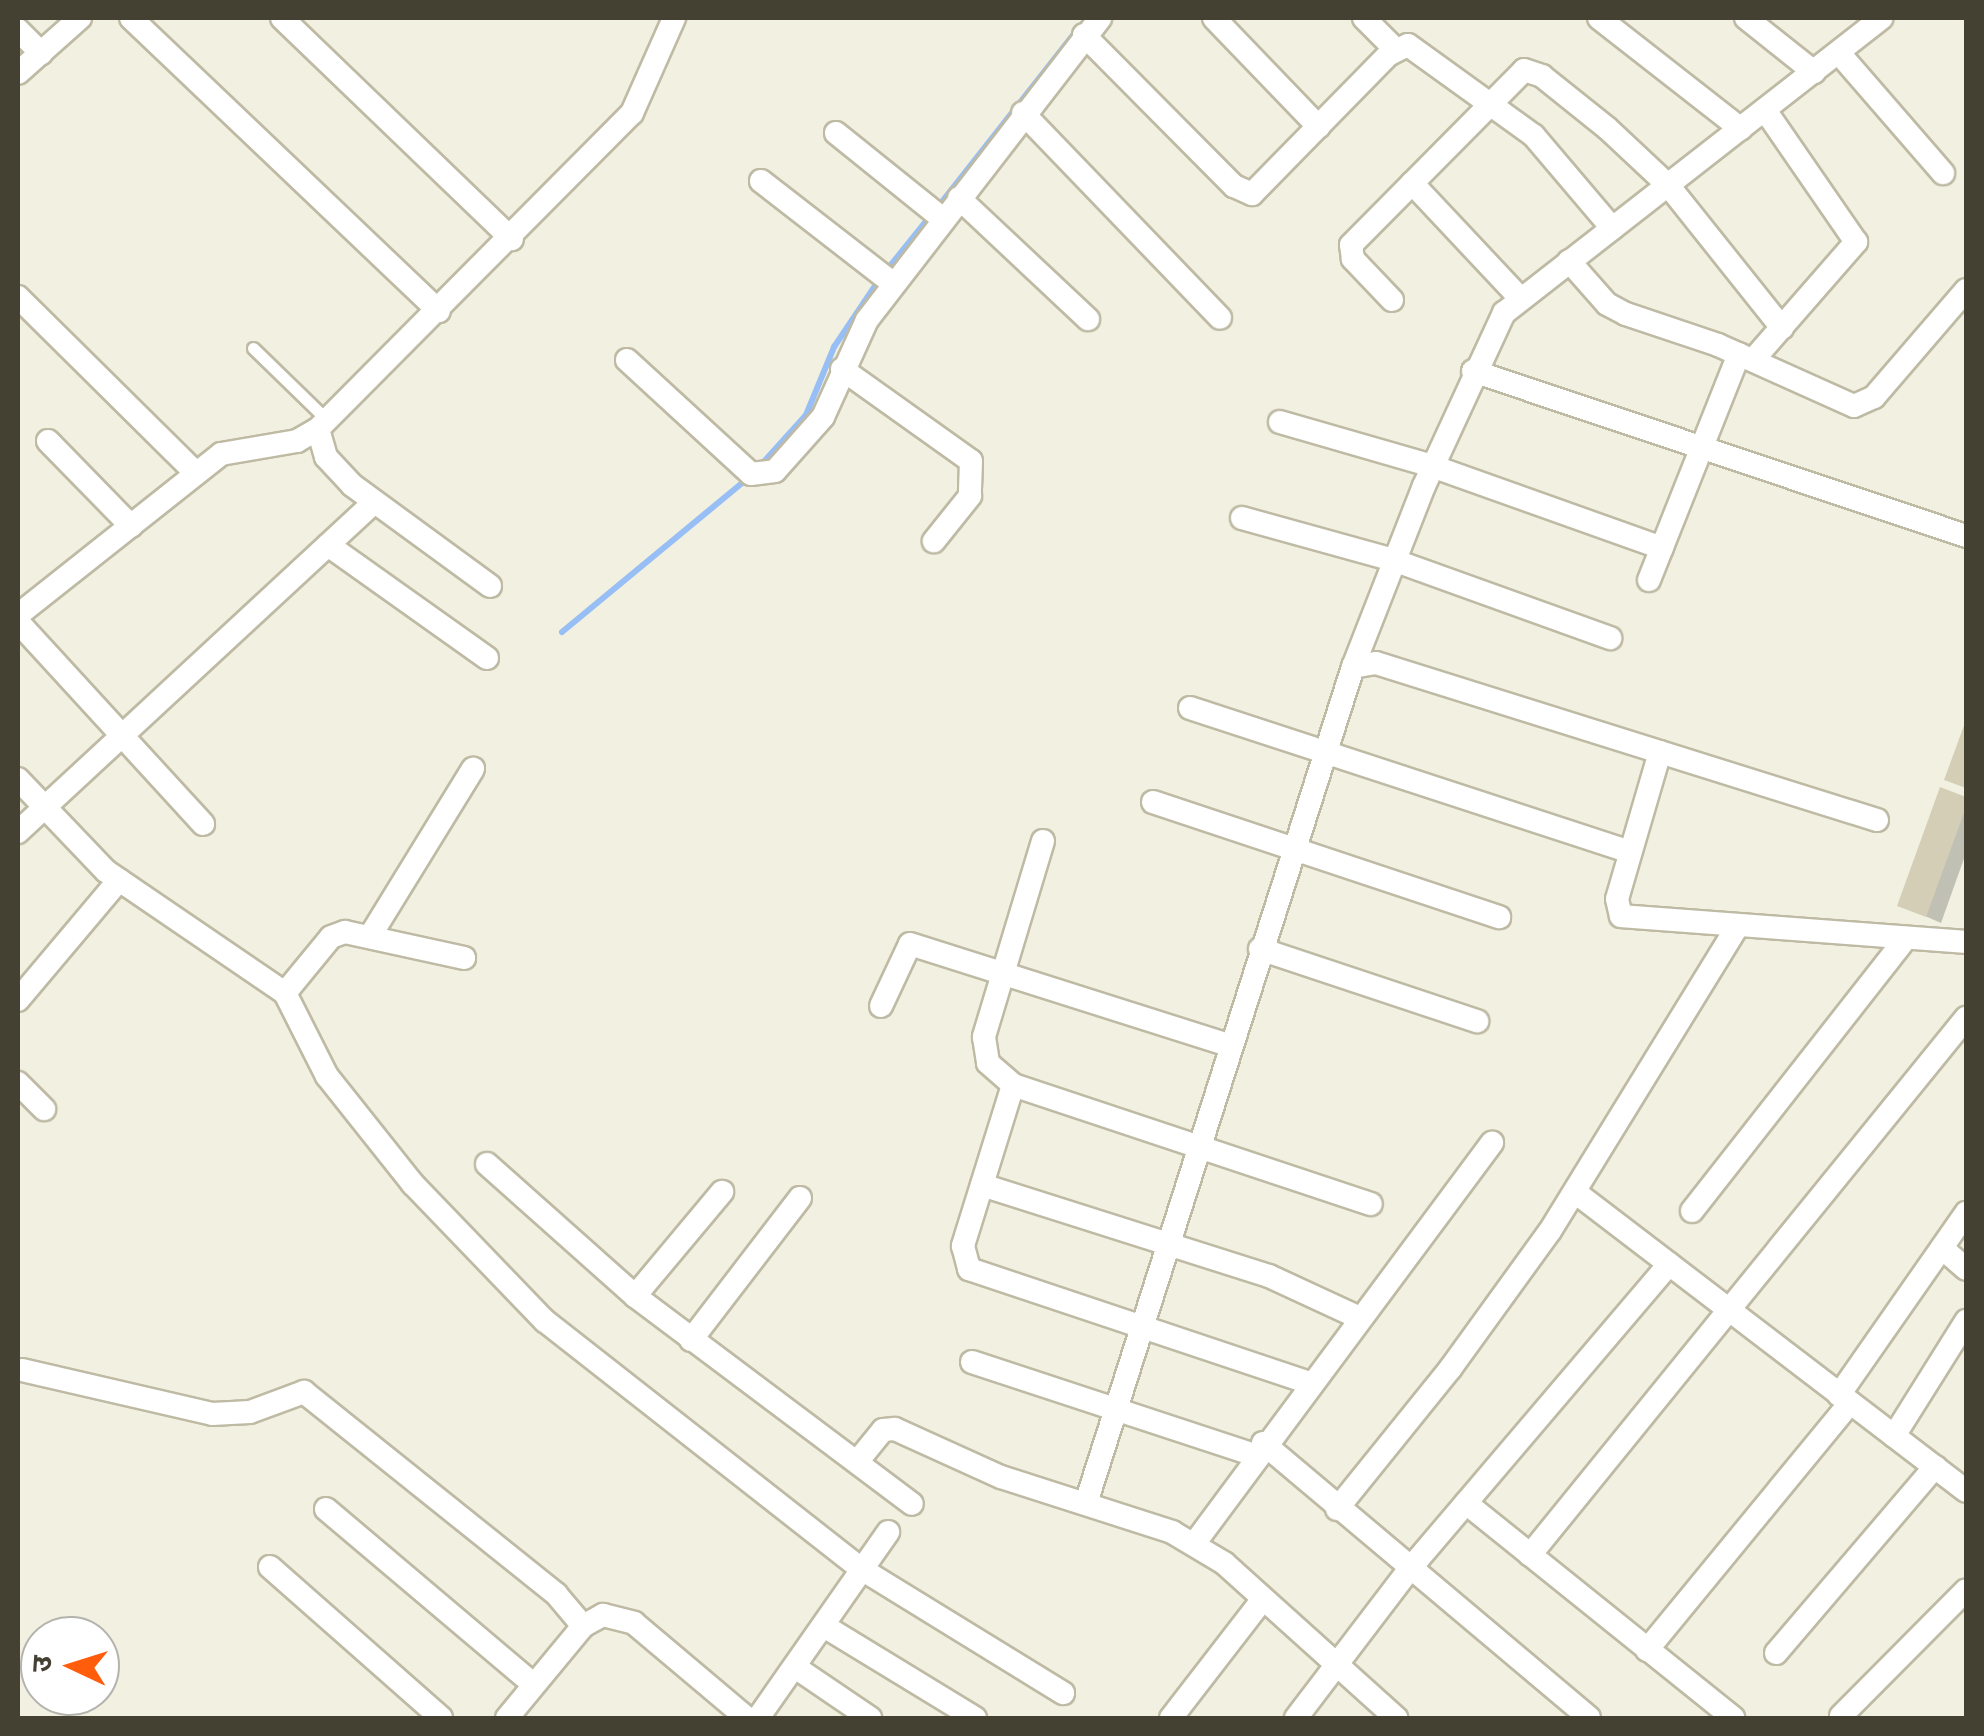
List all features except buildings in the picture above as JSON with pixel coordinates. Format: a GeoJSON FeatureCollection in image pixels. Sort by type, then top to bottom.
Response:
{"type":"FeatureCollection","features":[{"type":"Feature","properties":{"kind":"street"},"geometry":{"type":"LineString","coordinates":[[18,73],[80,18]]}},
{"type":"Feature","properties":{"kind":"street"},"geometry":{"type":"LineString","coordinates":[[131,18],[440,311]]}},
{"type":"Feature","properties":{"kind":"street"},"geometry":{"type":"LineString","coordinates":[[282,18],[512,239]]}},
{"type":"Feature","properties":{"kind":"street"},"geometry":{"type":"LineString","coordinates":[[204,824],[121,739],[18,619],[196,473],[234,448],[296,441],[322,425],[512,239],[632,113],[674,18]]}},
{"type":"Feature","properties":{"kind":"street"},"geometry":{"type":"LineString","coordinates":[[1214,18],[1318,127]]}},
{"type":"Feature","properties":{"kind":"street"},"geometry":{"type":"LineString","coordinates":[[1364,18],[1395,49]]}},
{"type":"Feature","properties":{"kind":"street"},"geometry":{"type":"LineString","coordinates":[[1598,18],[1741,129]]}},
{"type":"Feature","properties":{"kind":"street"},"geometry":{"type":"LineString","coordinates":[[1746,18],[1814,72]]}},
{"type":"Feature","properties":{"kind":"street"},"geometry":{"type":"LineString","coordinates":[[1086,1503],[1321,750],[1392,560],[1493,327],[1520,297],[1882,18]]}},
{"type":"Feature","properties":{"kind":"street"},"geometry":{"type":"LineString","coordinates":[[627,360],[760,478],[775,471],[816,428],[842,369],[894,284],[1092,26],[1245,192],[1259,191],[1395,49],[1416,48],[1544,146],[1612,228]]}},
{"type":"Feature","properties":{"kind":"street"},"geometry":{"type":"LineString","coordinates":[[18,30],[40,53]]}},
{"type":"Feature","properties":{"kind":"street"},"geometry":{"type":"LineString","coordinates":[[1839,53],[1943,173]]}},
{"type":"Feature","properties":{"kind":"street"},"geometry":{"type":"LineString","coordinates":[[1392,300],[1353,258],[1352,245],[1515,74],[1532,72],[1607,128],[1668,185],[1782,328]]}},
{"type":"Feature","properties":{"kind":"street"},"geometry":{"type":"LineString","coordinates":[[1650,580],[1700,450],[1746,357],[1782,328],[1850,253],[1855,236],[1765,110]]}},
{"type":"Feature","properties":{"kind":"street"},"geometry":{"type":"LineString","coordinates":[[1023,113],[1220,318]]}},
{"type":"Feature","properties":{"kind":"street"},"geometry":{"type":"LineString","coordinates":[[836,133],[943,219]]}},
{"type":"Feature","properties":{"kind":"street"},"geometry":{"type":"LineString","coordinates":[[760,180],[894,284]]}},
{"type":"Feature","properties":{"kind":"street"},"geometry":{"type":"LineString","coordinates":[[1412,182],[1520,297]]}},
{"type":"Feature","properties":{"kind":"street"},"geometry":{"type":"LineString","coordinates":[[959,198],[1088,319]]}},
{"type":"Feature","properties":{"kind":"street"},"geometry":{"type":"LineString","coordinates":[[1569,262],[1607,304],[1626,314],[1746,357],[1843,402],[1863,403],[1966,290]]}},
{"type":"Feature","properties":{"kind":"street"},"geometry":{"type":"LineString","coordinates":[[18,297],[196,473]]}},
{"type":"Feature","properties":{"kind":"street"},"geometry":{"type":"LineString","coordinates":[[842,369],[971,461],[970,496],[934,541]]}},
{"type":"Feature","properties":{"kind":"street"},"geometry":{"type":"LineString","coordinates":[[1474,370],[1700,450],[1966,536]]}},
{"type":"Feature","properties":{"kind":"street"},"geometry":{"type":"LineString","coordinates":[[1280,422],[1432,466],[1662,548]]}},
{"type":"Feature","properties":{"kind":"street"},"geometry":{"type":"LineString","coordinates":[[322,425],[333,467],[374,502],[490,586]]}},
{"type":"Feature","properties":{"kind":"street"},"geometry":{"type":"LineString","coordinates":[[48,441],[131,526]]}},
{"type":"Feature","properties":{"kind":"street"},"geometry":{"type":"LineString","coordinates":[[18,832],[374,502]]}},
{"type":"Feature","properties":{"kind":"street"},"geometry":{"type":"LineString","coordinates":[[1242,518],[1392,560],[1610,638]]}},
{"type":"Feature","properties":{"kind":"street"},"geometry":{"type":"LineString","coordinates":[[328,545],[487,658]]}},
{"type":"Feature","properties":{"kind":"street"},"geometry":{"type":"LineString","coordinates":[[1353,668],[1376,663],[1876,820]]}},
{"type":"Feature","properties":{"kind":"street"},"geometry":{"type":"LineString","coordinates":[[1190,708],[1630,852]]}},
{"type":"Feature","properties":{"kind":"street"},"geometry":{"type":"LineString","coordinates":[[1660,752],[1617,899],[1622,916],[1966,942]]}},
{"type":"Feature","properties":{"kind":"street"},"geometry":{"type":"LineString","coordinates":[[372,933],[472,769]]}},
{"type":"Feature","properties":{"kind":"street"},"geometry":{"type":"LineString","coordinates":[[18,779],[119,880],[285,993],[316,1062],[413,1184],[503,1282],[863,1570],[1063,1693]]}},
{"type":"Feature","properties":{"kind":"street"},"geometry":{"type":"LineString","coordinates":[[1153,802],[1499,918]]}},
{"type":"Feature","properties":{"kind":"street"},"geometry":{"type":"LineString","coordinates":[[1043,842],[1002,971],[984,1052],[1013,1085],[1371,1204]]}},
{"type":"Feature","properties":{"kind":"street"},"geometry":{"type":"LineString","coordinates":[[18,1000],[119,880]]}},
{"type":"Feature","properties":{"kind":"street"},"geometry":{"type":"LineString","coordinates":[[1337,1508],[1450,1369],[1575,1192],[1737,927]]}},
{"type":"Feature","properties":{"kind":"street"},"geometry":{"type":"LineString","coordinates":[[285,993],[331,937],[372,933],[464,958]]}},
{"type":"Feature","properties":{"kind":"street"},"geometry":{"type":"LineString","coordinates":[[1692,1212],[1906,938]]}},
{"type":"Feature","properties":{"kind":"street"},"geometry":{"type":"LineString","coordinates":[[881,1006],[910,944],[1230,1045]]}},
{"type":"Feature","properties":{"kind":"street"},"geometry":{"type":"LineString","coordinates":[[1260,949],[1477,1020]]}},
{"type":"Feature","properties":{"kind":"street"},"geometry":{"type":"LineString","coordinates":[[1530,1555],[1966,1018]]}},
{"type":"Feature","properties":{"kind":"street"},"geometry":{"type":"LineString","coordinates":[[18,1083],[44,1109]]}},
{"type":"Feature","properties":{"kind":"street"},"geometry":{"type":"LineString","coordinates":[[1013,1085],[963,1246],[969,1269],[1309,1382]]}},
{"type":"Feature","properties":{"kind":"street"},"geometry":{"type":"LineString","coordinates":[[1194,1544],[1309,1382],[1492,1143]]}},
{"type":"Feature","properties":{"kind":"street"},"geometry":{"type":"LineString","coordinates":[[488,1164],[636,1296],[912,1504]]}},
{"type":"Feature","properties":{"kind":"street"},"geometry":{"type":"LineString","coordinates":[[982,1184],[1268,1276],[1360,1318]]}},
{"type":"Feature","properties":{"kind":"street"},"geometry":{"type":"LineString","coordinates":[[636,1296],[722,1192]]}},
{"type":"Feature","properties":{"kind":"street"},"geometry":{"type":"LineString","coordinates":[[1575,1192],[1966,1490]]}},
{"type":"Feature","properties":{"kind":"street"},"geometry":{"type":"LineString","coordinates":[[691,1340],[800,1198]]}},
{"type":"Feature","properties":{"kind":"street"},"geometry":{"type":"LineString","coordinates":[[1646,1650],[1844,1399],[1966,1213]]}},
{"type":"Feature","properties":{"kind":"street"},"geometry":{"type":"LineString","coordinates":[[1942,1248],[1966,1269]]}},
{"type":"Feature","properties":{"kind":"street"},"geometry":{"type":"LineString","coordinates":[[1296,1718],[1408,1572],[1669,1264]]}},
{"type":"Feature","properties":{"kind":"street"},"geometry":{"type":"LineString","coordinates":[[1894,1436],[1966,1321]]}},
{"type":"Feature","properties":{"kind":"street"},"geometry":{"type":"LineString","coordinates":[[972,1362],[1260,1449],[1337,1508],[1408,1572],[1589,1718]]}},
{"type":"Feature","properties":{"kind":"street"},"geometry":{"type":"LineString","coordinates":[[19,1370],[212,1414],[250,1412],[304,1392],[556,1594],[582,1626]]}},
{"type":"Feature","properties":{"kind":"street"},"geometry":{"type":"LineString","coordinates":[[857,1462],[883,1430],[895,1428],[1001,1476],[1194,1544],[1263,1599],[1396,1718]]}},
{"type":"Feature","properties":{"kind":"street"},"geometry":{"type":"LineString","coordinates":[[1776,1653],[1935,1467]]}},
{"type":"Feature","properties":{"kind":"street"},"geometry":{"type":"LineString","coordinates":[[1466,1503],[1733,1718]]}},
{"type":"Feature","properties":{"kind":"street"},"geometry":{"type":"LineString","coordinates":[[326,1508],[534,1686]]}},
{"type":"Feature","properties":{"kind":"street"},"geometry":{"type":"LineString","coordinates":[[758,1718],[888,1532]]}},
{"type":"Feature","properties":{"kind":"street"},"geometry":{"type":"LineString","coordinates":[[270,1567],[441,1718]]}},
{"type":"Feature","properties":{"kind":"street"},"geometry":{"type":"LineString","coordinates":[[1842,1716],[1966,1590]]}},
{"type":"Feature","properties":{"kind":"street"},"geometry":{"type":"LineString","coordinates":[[1171,1718],[1263,1599]]}},
{"type":"Feature","properties":{"kind":"street"},"geometry":{"type":"LineString","coordinates":[[507,1718],[582,1626],[603,1615],[634,1623],[747,1718]]}},
{"type":"Feature","properties":{"kind":"street"},"geometry":{"type":"LineString","coordinates":[[824,1626],[976,1718]]}},
{"type":"Feature","properties":{"kind":"street"},"geometry":{"type":"LineString","coordinates":[[794,1666],[870,1718]]}},
{"type":"Feature","properties":{"kind":"lane"},"geometry":{"type":"LineString","coordinates":[[253,348],[322,425]]}},
{"type":"Feature","properties":{"kind":"waterway"},"geometry":{"type":"LineString","coordinates":[[937,208],[1077,30]]}},
{"type":"Feature","properties":{"kind":"waterway"},"geometry":{"type":"LineString","coordinates":[[886,271],[931,215]]}},
{"type":"Feature","properties":{"kind":"waterway"},"geometry":{"type":"LineString","coordinates":[[760,466],[806,415],[834,347],[879,280]]}},
{"type":"Feature","properties":{"kind":"waterway"},"geometry":{"type":"LineString","coordinates":[[562,632],[747,479]]}}]}
